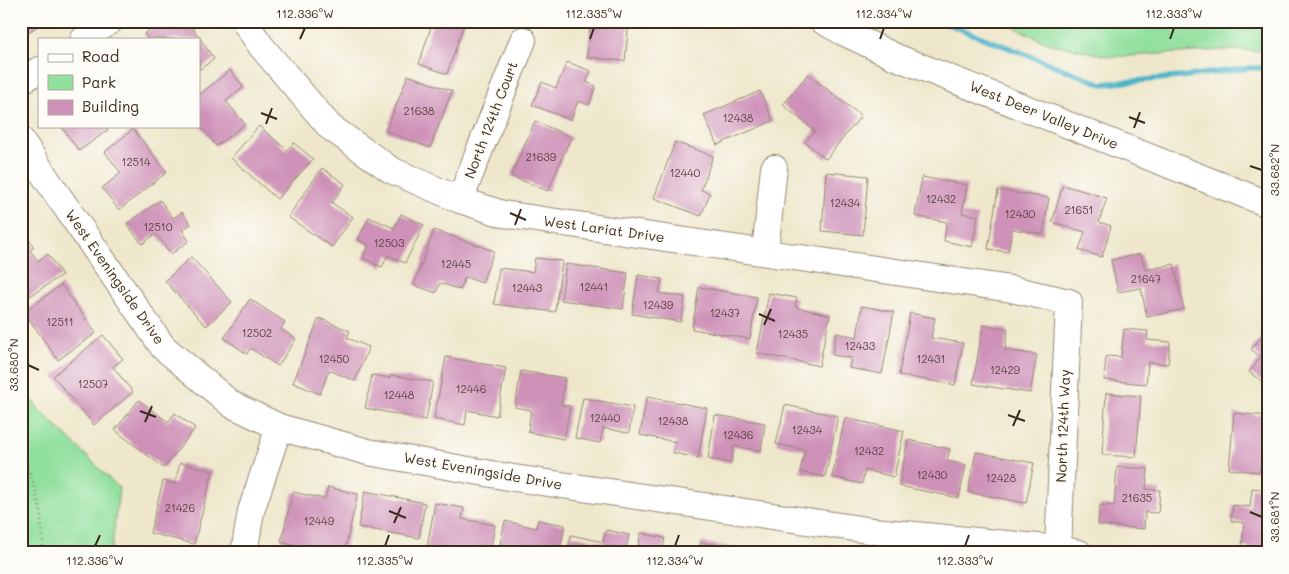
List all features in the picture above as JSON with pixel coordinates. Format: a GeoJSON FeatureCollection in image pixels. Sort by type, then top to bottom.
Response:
{"type":"FeatureCollection","features":[{"type":"Feature","properties":{"kind":"street"},"geometry":{"type":"LineString","coordinates":[[85,38],[110,21]]}},
{"type":"Feature","properties":{"kind":"street","name":"West Lariat Drive"},"geometry":{"type":"LineString","coordinates":[[244,21],[261,46],[330,127],[392,170],[460,200],[503,214],[1011,289],[1069,302]]}},
{"type":"Feature","properties":{"kind":"street","name":"West Deer Valley Drive"},"geometry":{"type":"LineString","coordinates":[[823,21],[896,56],[1268,204]]}},
{"type":"Feature","properties":{"kind":"street","name":"North 124th Court"},"geometry":{"type":"LineString","coordinates":[[460,200],[523,40]]}},
{"type":"Feature","properties":{"kind":"street"},"geometry":{"type":"LineString","coordinates":[[21,82],[38,71]]}},
{"type":"Feature","properties":{"kind":"street","name":"West Eveningside Drive"},"geometry":{"type":"LineString","coordinates":[[21,140],[164,347],[231,404],[280,427],[368,452],[514,478],[874,531],[1068,551]]}},
{"type":"Feature","properties":{"kind":"street"},"geometry":{"type":"LineString","coordinates":[[765,252],[774,168]]}},
{"type":"Feature","properties":{"kind":"street","name":"North 124th Way"},"geometry":{"type":"LineString","coordinates":[[1068,551],[1069,302]]}},
{"type":"Feature","properties":{"kind":"street"},"geometry":{"type":"LineString","coordinates":[[244,553],[251,511],[280,427]]}},
{"type":"Feature","properties":{"kind":"path"},"geometry":{"type":"LineString","coordinates":[[21,454],[31,476],[40,508],[44,553]]}},
{"type":"Feature","properties":{"kind":"green space"},"geometry":{"type":"Polygon","coordinates":[[[1002,21],[1268,21],[1268,51],[1226,50],[1112,57],[1047,43],[1002,21]]]}},
{"type":"Feature","properties":{"kind":"green space"},"geometry":{"type":"Polygon","coordinates":[[[21,383],[38,408],[119,488],[111,553],[21,553],[21,383]]]}},
{"type":"Feature","properties":{"kind":"building"},"geometry":{"type":"Polygon","coordinates":[[[21,21],[44,21],[21,38],[21,21]]]}},
{"type":"Feature","properties":{"kind":"building"},"geometry":{"type":"Polygon","coordinates":[[[162,21],[188,21],[200,38],[147,38],[144,34],[162,21]]]}},
{"type":"Feature","properties":{"kind":"building"},"geometry":{"type":"Polygon","coordinates":[[[433,21],[465,21],[447,74],[419,64],[433,21]]]}},
{"type":"Feature","properties":{"kind":"building"},"geometry":{"type":"Polygon","coordinates":[[[591,21],[629,21],[625,61],[587,57],[591,21]]]}},
{"type":"Feature","properties":{"kind":"building"},"geometry":{"type":"Polygon","coordinates":[[[200,39],[214,59],[200,69],[200,39]]]}},
{"type":"Feature","properties":{"kind":"building"},"geometry":{"type":"Polygon","coordinates":[[[567,62],[591,71],[586,82],[596,86],[589,105],[578,101],[571,120],[532,105],[542,82],[556,88],[567,62]]]}},
{"type":"Feature","properties":{"kind":"building"},"geometry":{"type":"Polygon","coordinates":[[[230,70],[244,87],[226,101],[245,124],[216,146],[200,125],[200,94],[230,70]]]}},
{"type":"Feature","properties":{"kind":"building"},"geometry":{"type":"Polygon","coordinates":[[[808,74],[861,116],[826,159],[805,142],[815,131],[783,105],[808,74]]]}},
{"type":"Feature","properties":{"kind":"building"},"geometry":{"type":"Polygon","coordinates":[[[408,75],[452,91],[430,148],[386,131],[408,75]]]}},
{"type":"Feature","properties":{"kind":"building"},"geometry":{"type":"Polygon","coordinates":[[[760,91],[773,121],[717,145],[704,115],[760,91]]]}},
{"type":"Feature","properties":{"kind":"building"},"geometry":{"type":"Polygon","coordinates":[[[535,121],[571,137],[548,191],[511,176],[535,121]]]}},
{"type":"Feature","properties":{"kind":"building"},"geometry":{"type":"Polygon","coordinates":[[[259,126],[287,150],[294,143],[313,159],[277,199],[231,158],[259,126]]]}},
{"type":"Feature","properties":{"kind":"building"},"geometry":{"type":"Polygon","coordinates":[[[62,128],[106,128],[108,130],[79,151],[62,128]]]}},
{"type":"Feature","properties":{"kind":"building"},"geometry":{"type":"Polygon","coordinates":[[[133,129],[167,172],[119,210],[102,188],[121,173],[105,152],[133,129]]]}},
{"type":"Feature","properties":{"kind":"building"},"geometry":{"type":"Polygon","coordinates":[[[675,142],[713,156],[701,190],[710,193],[701,216],[654,198],[675,142]]]}},
{"type":"Feature","properties":{"kind":"building"},"geometry":{"type":"Polygon","coordinates":[[[322,168],[345,184],[332,203],[353,217],[332,247],[288,217],[322,168]]]}},
{"type":"Feature","properties":{"kind":"building"},"geometry":{"type":"Polygon","coordinates":[[[826,172],[868,176],[863,235],[822,231],[826,172]]]}},
{"type":"Feature","properties":{"kind":"building"},"geometry":{"type":"Polygon","coordinates":[[[922,177],[967,185],[962,213],[978,216],[972,247],[944,241],[947,222],[915,216],[922,177]]]}},
{"type":"Feature","properties":{"kind":"building"},"geometry":{"type":"Polygon","coordinates":[[[1063,185],[1107,198],[1099,222],[1111,226],[1102,257],[1079,250],[1085,232],[1052,222],[1063,185]]]}},
{"type":"Feature","properties":{"kind":"building"},"geometry":{"type":"Polygon","coordinates":[[[998,190],[1049,198],[1043,234],[1012,229],[1008,252],[988,249],[998,190]]]}},
{"type":"Feature","properties":{"kind":"building"},"geometry":{"type":"Polygon","coordinates":[[[160,200],[173,218],[182,212],[191,224],[182,230],[189,241],[171,254],[156,234],[142,244],[127,224],[160,200]]]}},
{"type":"Feature","properties":{"kind":"building"},"geometry":{"type":"Polygon","coordinates":[[[401,214],[424,225],[405,263],[388,255],[382,267],[363,258],[369,245],[358,240],[369,217],[394,228],[401,214]]]}},
{"type":"Feature","properties":{"kind":"building"},"geometry":{"type":"Polygon","coordinates":[[[21,228],[34,247],[30,250],[38,261],[48,254],[62,275],[21,302],[21,228]]]}},
{"type":"Feature","properties":{"kind":"building"},"geometry":{"type":"Polygon","coordinates":[[[434,230],[494,251],[482,283],[465,277],[460,290],[440,283],[436,293],[414,285],[434,230]]]}},
{"type":"Feature","properties":{"kind":"building"},"geometry":{"type":"Polygon","coordinates":[[[1141,254],[1145,270],[1174,264],[1184,309],[1147,317],[1141,288],[1118,292],[1111,260],[1141,254]]]}},
{"type":"Feature","properties":{"kind":"building"},"geometry":{"type":"Polygon","coordinates":[[[191,257],[232,302],[206,326],[165,281],[191,257]]]}},
{"type":"Feature","properties":{"kind":"building"},"geometry":{"type":"Polygon","coordinates":[[[535,258],[562,261],[555,312],[494,304],[499,268],[533,272],[535,258]]]}},
{"type":"Feature","properties":{"kind":"building"},"geometry":{"type":"Polygon","coordinates":[[[566,264],[628,273],[623,309],[561,300],[566,264]]]}},
{"type":"Feature","properties":{"kind":"building"},"geometry":{"type":"Polygon","coordinates":[[[638,275],[662,279],[659,293],[685,297],[681,322],[632,314],[638,275]]]}},
{"type":"Feature","properties":{"kind":"building"},"geometry":{"type":"Polygon","coordinates":[[[61,285],[96,333],[58,360],[24,312],[61,285]]]}},
{"type":"Feature","properties":{"kind":"building"},"geometry":{"type":"Polygon","coordinates":[[[699,287],[757,297],[750,339],[692,329],[699,287]]]}},
{"type":"Feature","properties":{"kind":"building"},"geometry":{"type":"Polygon","coordinates":[[[769,293],[797,298],[795,307],[830,315],[819,366],[757,353],[769,293]]]}},
{"type":"Feature","properties":{"kind":"building"},"geometry":{"type":"Polygon","coordinates":[[[250,299],[285,322],[281,329],[296,339],[278,366],[250,348],[247,354],[224,338],[250,299]]]}},
{"type":"Feature","properties":{"kind":"building"},"geometry":{"type":"Polygon","coordinates":[[[862,306],[894,312],[882,374],[849,368],[851,358],[832,355],[836,333],[857,337],[862,306]]]}},
{"type":"Feature","properties":{"kind":"building"},"geometry":{"type":"Polygon","coordinates":[[[910,313],[935,318],[931,338],[963,343],[955,385],[899,375],[910,313]]]}},
{"type":"Feature","properties":{"kind":"building"},"geometry":{"type":"Polygon","coordinates":[[[319,318],[350,331],[347,338],[369,347],[355,381],[329,370],[320,394],[293,383],[319,318]]]}},
{"type":"Feature","properties":{"kind":"building"},"geometry":{"type":"Polygon","coordinates":[[[983,325],[1008,329],[1005,350],[1037,355],[1030,393],[973,384],[983,325]]]}},
{"type":"Feature","properties":{"kind":"building"},"geometry":{"type":"Polygon","coordinates":[[[1124,329],[1148,331],[1147,340],[1170,342],[1168,364],[1148,362],[1146,384],[1104,380],[1106,356],[1121,357],[1124,329]]]}},
{"type":"Feature","properties":{"kind":"building"},"geometry":{"type":"Polygon","coordinates":[[[1268,329],[1268,386],[1249,372],[1261,357],[1251,349],[1268,329]]]}},
{"type":"Feature","properties":{"kind":"building"},"geometry":{"type":"Polygon","coordinates":[[[103,335],[123,359],[113,367],[133,392],[94,425],[53,376],[103,335]]]}},
{"type":"Feature","properties":{"kind":"building"},"geometry":{"type":"Polygon","coordinates":[[[446,357],[506,368],[497,416],[467,410],[465,425],[434,419],[446,357]]]}},
{"type":"Feature","properties":{"kind":"building"},"geometry":{"type":"Polygon","coordinates":[[[521,371],[565,378],[561,405],[570,406],[564,439],[528,432],[531,410],[515,407],[521,371]]]}},
{"type":"Feature","properties":{"kind":"building"},"geometry":{"type":"Polygon","coordinates":[[[372,375],[390,378],[390,375],[433,382],[426,420],[365,408],[372,375]]]}},
{"type":"Feature","properties":{"kind":"building"},"geometry":{"type":"Polygon","coordinates":[[[1106,393],[1141,396],[1136,457],[1102,455],[1106,393]]]}},
{"type":"Feature","properties":{"kind":"building"},"geometry":{"type":"Polygon","coordinates":[[[647,397],[707,408],[698,458],[673,453],[676,442],[640,435],[647,397]]]}},
{"type":"Feature","properties":{"kind":"building"},"geometry":{"type":"Polygon","coordinates":[[[583,398],[633,407],[629,433],[603,428],[600,443],[575,438],[583,398]]]}},
{"type":"Feature","properties":{"kind":"building"},"geometry":{"type":"Polygon","coordinates":[[[139,400],[168,422],[175,413],[195,428],[164,468],[115,430],[139,400]]]}},
{"type":"Feature","properties":{"kind":"building"},"geometry":{"type":"Polygon","coordinates":[[[785,405],[838,416],[825,477],[800,472],[805,450],[776,444],[785,405]]]}},
{"type":"Feature","properties":{"kind":"building"},"geometry":{"type":"Polygon","coordinates":[[[1234,413],[1268,416],[1268,439],[1263,438],[1260,472],[1229,469],[1234,413]]]}},
{"type":"Feature","properties":{"kind":"building"},"geometry":{"type":"Polygon","coordinates":[[[715,415],[765,423],[761,451],[734,446],[731,463],[708,459],[715,415]]]}},
{"type":"Feature","properties":{"kind":"building"},"geometry":{"type":"Polygon","coordinates":[[[845,418],[904,431],[894,477],[865,470],[862,484],[832,477],[845,418]]]}},
{"type":"Feature","properties":{"kind":"building"},"geometry":{"type":"Polygon","coordinates":[[[908,440],[950,449],[947,461],[966,465],[959,498],[899,486],[908,440]]]}},
{"type":"Feature","properties":{"kind":"building"},"geometry":{"type":"Polygon","coordinates":[[[976,452],[1034,463],[1026,503],[968,492],[976,452]]]}},
{"type":"Feature","properties":{"kind":"building"},"geometry":{"type":"Polygon","coordinates":[[[180,463],[213,471],[194,544],[150,533],[163,481],[175,484],[180,463]]]}},
{"type":"Feature","properties":{"kind":"building"},"geometry":{"type":"Polygon","coordinates":[[[1117,467],[1148,469],[1146,489],[1160,490],[1158,513],[1145,512],[1144,529],[1098,525],[1100,505],[1114,506],[1117,467]]]}},
{"type":"Feature","properties":{"kind":"building"},"geometry":{"type":"Polygon","coordinates":[[[328,487],[358,494],[344,553],[326,553],[281,542],[293,492],[325,499],[328,487]]]}},
{"type":"Feature","properties":{"kind":"building"},"geometry":{"type":"Polygon","coordinates":[[[1252,488],[1268,490],[1268,550],[1242,547],[1244,523],[1231,521],[1233,505],[1250,507],[1252,488]]]}},
{"type":"Feature","properties":{"kind":"building"},"geometry":{"type":"Polygon","coordinates":[[[365,491],[425,503],[419,538],[358,527],[365,491]]]}},
{"type":"Feature","properties":{"kind":"building"},"geometry":{"type":"Polygon","coordinates":[[[435,503],[464,508],[462,519],[495,525],[490,553],[426,553],[435,503]]]}},
{"type":"Feature","properties":{"kind":"building"},"geometry":{"type":"Polygon","coordinates":[[[538,520],[565,525],[559,553],[498,553],[505,521],[536,528],[538,520]]]}},
{"type":"Feature","properties":{"kind":"building"},"geometry":{"type":"Polygon","coordinates":[[[606,530],[629,535],[625,553],[567,553],[571,535],[603,542],[606,530]]]}},
{"type":"Feature","properties":{"kind":"building"},"geometry":{"type":"Polygon","coordinates":[[[641,533],[665,538],[662,553],[637,553],[641,533]]]}},
{"type":"Feature","properties":{"kind":"building"},"geometry":{"type":"Polygon","coordinates":[[[701,542],[759,552],[759,553],[699,553],[701,542]]]}},
{"type":"Feature","properties":{"kind":"waterway"},"geometry":{"type":"LineString","coordinates":[[940,21],[1102,84],[1249,68],[1268,68]]}}]}
